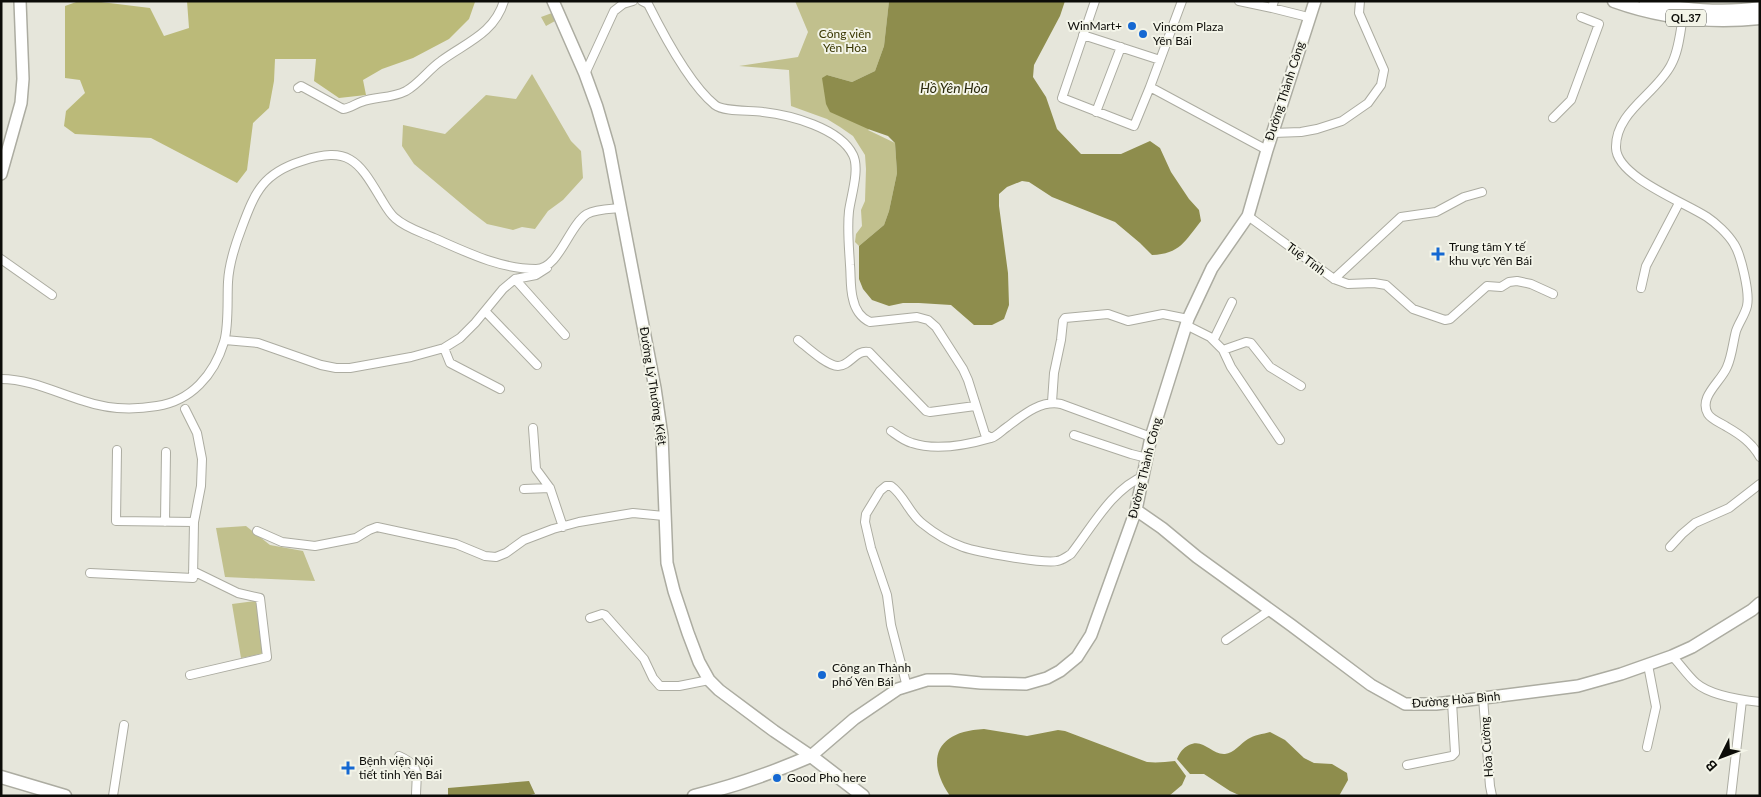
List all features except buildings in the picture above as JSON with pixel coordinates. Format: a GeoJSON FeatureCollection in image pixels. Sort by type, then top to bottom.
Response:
{"type":"FeatureCollection","features":[{"type":"Feature","properties":{"kind":"main road"},"geometry":{"type":"LineString","coordinates":[[1,174],[21,103],[23,79],[20,1]]}},
{"type":"Feature","properties":{"kind":"main road","name":"Đường Lý Thường Kiệt"},"geometry":{"type":"LineString","coordinates":[[553,1],[585,74],[609,148],[655,388],[662,436],[667,563],[688,634],[699,662],[709,680],[738,705],[811,756]]}},
{"type":"Feature","properties":{"kind":"main road","name":"Đường Thành Công"},"geometry":{"type":"LineString","coordinates":[[811,756],[854,719],[898,690],[927,680],[1026,684],[1060,672],[1077,657],[1091,635],[1136,510],[1151,437],[1187,322],[1212,268],[1248,216],[1308,17],[1315,1]]}},
{"type":"Feature","properties":{"kind":"main road","name":"QL.37"},"geometry":{"type":"LineString","coordinates":[[1614,1],[1649,12],[1683,17],[1737,21],[1760,18]]}},
{"type":"Feature","properties":{"kind":"main road","name":"QL.37"},"geometry":{"type":"LineString","coordinates":[[1646,1],[1659,5],[1712,10],[1760,8]]}},
{"type":"Feature","properties":{"kind":"main road","name":"Đường Hòa Bình"},"geometry":{"type":"LineString","coordinates":[[1136,510],[1162,528],[1196,557],[1371,685],[1405,704],[1452,702],[1578,686],[1648,665],[1692,647],[1752,610],[1760,603]]}},
{"type":"Feature","properties":{"kind":"main road"},"geometry":{"type":"LineString","coordinates":[[694,796],[758,778],[811,756],[863,796]]}},
{"type":"Feature","properties":{"kind":"main road"},"geometry":{"type":"LineString","coordinates":[[1,777],[65,796]]}},
{"type":"Feature","properties":{"kind":"street"},"geometry":{"type":"LineString","coordinates":[[298,88],[301,86],[343,108],[404,92],[420,81],[442,60],[469,44],[490,27],[504,1]]}},
{"type":"Feature","properties":{"kind":"street"},"geometry":{"type":"LineString","coordinates":[[585,74],[614,11],[623,4],[633,1]]}},
{"type":"Feature","properties":{"kind":"street"},"geometry":{"type":"LineString","coordinates":[[642,1],[648,4],[676,56],[690,76],[716,106],[726,109],[765,112],[799,119],[829,132],[846,145],[854,156],[855,163],[848,231],[851,289],[856,308],[870,322],[917,317],[928,320],[936,327],[968,380],[985,434],[991,438]]}},
{"type":"Feature","properties":{"kind":"street"},"geometry":{"type":"LineString","coordinates":[[1095,1],[1062,98],[1134,126],[1182,1]]}},
{"type":"Feature","properties":{"kind":"street"},"geometry":{"type":"LineString","coordinates":[[1239,1],[1273,4],[1308,17]]}},
{"type":"Feature","properties":{"kind":"street"},"geometry":{"type":"LineString","coordinates":[[1273,133],[1301,132],[1342,121],[1368,103],[1381,85],[1384,70],[1359,12],[1360,1]]}},
{"type":"Feature","properties":{"kind":"street"},"geometry":{"type":"LineString","coordinates":[[1553,118],[1571,100],[1599,24],[1581,17]]}},
{"type":"Feature","properties":{"kind":"street"},"geometry":{"type":"LineString","coordinates":[[1683,17],[1672,64],[1662,80],[1628,114],[1618,131],[1617,157],[1623,165],[1648,184],[1706,217],[1734,244],[1746,281],[1748,302],[1737,328],[1727,368],[1707,397],[1708,414],[1754,446],[1760,457]]}},
{"type":"Feature","properties":{"kind":"street"},"geometry":{"type":"LineString","coordinates":[[1083,35],[1160,60]]}},
{"type":"Feature","properties":{"kind":"street"},"geometry":{"type":"LineString","coordinates":[[1096,112],[1121,47]]}},
{"type":"Feature","properties":{"kind":"street"},"geometry":{"type":"LineString","coordinates":[[1150,88],[1267,150]]}},
{"type":"Feature","properties":{"kind":"street"},"geometry":{"type":"LineString","coordinates":[[1,379],[22,380],[99,405],[129,408],[157,406],[177,401],[196,389],[210,372],[225,340],[230,266],[235,244],[253,198],[263,183],[277,172],[301,161],[327,154],[347,158],[361,167],[389,212],[407,226],[480,258],[501,265],[536,269],[548,265]]}},
{"type":"Feature","properties":{"kind":"street"},"geometry":{"type":"LineString","coordinates":[[1334,279],[1401,217],[1436,212],[1464,197],[1482,192]]}},
{"type":"Feature","properties":{"kind":"street"},"geometry":{"type":"LineString","coordinates":[[1641,288],[1646,266],[1679,202]]}},
{"type":"Feature","properties":{"kind":"street"},"geometry":{"type":"LineString","coordinates":[[225,340],[258,343],[321,365],[342,369],[444,348],[460,338],[503,289],[515,279],[536,275],[546,270],[580,221],[587,214],[621,208]]}},
{"type":"Feature","properties":{"kind":"street","name":"Tuệ Tĩnh"},"geometry":{"type":"LineString","coordinates":[[1248,216],[1334,279],[1348,284],[1374,283],[1386,285],[1413,309],[1445,320],[1450,320],[1488,286],[1501,287],[1512,281],[1517,281],[1531,284],[1553,294]]}},
{"type":"Feature","properties":{"kind":"street"},"geometry":{"type":"LineString","coordinates":[[1,259],[52,295]]}},
{"type":"Feature","properties":{"kind":"street"},"geometry":{"type":"LineString","coordinates":[[515,279],[565,335]]}},
{"type":"Feature","properties":{"kind":"street"},"geometry":{"type":"LineString","coordinates":[[1214,339],[1232,302]]}},
{"type":"Feature","properties":{"kind":"street"},"geometry":{"type":"LineString","coordinates":[[484,311],[537,365]]}},
{"type":"Feature","properties":{"kind":"street"},"geometry":{"type":"LineString","coordinates":[[1052,402],[1054,373],[1065,318],[1108,314],[1128,321],[1163,314],[1187,322],[1214,339],[1223,350],[1231,367],[1280,440]]}},
{"type":"Feature","properties":{"kind":"street"},"geometry":{"type":"LineString","coordinates":[[798,340],[836,366],[844,364],[864,351],[869,352],[926,412],[975,406]]}},
{"type":"Feature","properties":{"kind":"street"},"geometry":{"type":"LineString","coordinates":[[1223,350],[1246,342],[1251,343],[1270,367],[1301,386]]}},
{"type":"Feature","properties":{"kind":"street"},"geometry":{"type":"LineString","coordinates":[[444,348],[450,363],[500,389]]}},
{"type":"Feature","properties":{"kind":"street"},"geometry":{"type":"LineString","coordinates":[[891,431],[914,444],[934,446],[974,443],[996,436],[1039,405],[1052,402],[1151,437]]}},
{"type":"Feature","properties":{"kind":"street"},"geometry":{"type":"LineString","coordinates":[[90,572],[193,578],[194,522],[201,486],[202,459],[197,433],[185,409]]}},
{"type":"Feature","properties":{"kind":"street"},"geometry":{"type":"LineString","coordinates":[[533,428],[536,469],[550,488],[563,526]]}},
{"type":"Feature","properties":{"kind":"street"},"geometry":{"type":"LineString","coordinates":[[1074,435],[1147,458]]}},
{"type":"Feature","properties":{"kind":"street"},"geometry":{"type":"LineString","coordinates":[[117,450],[116,521],[194,522]]}},
{"type":"Feature","properties":{"kind":"street"},"geometry":{"type":"LineString","coordinates":[[164,522],[166,452]]}},
{"type":"Feature","properties":{"kind":"street"},"geometry":{"type":"LineString","coordinates":[[907,687],[891,625],[887,595],[866,530],[866,514],[880,491],[886,486],[891,486],[918,520],[962,547],[1022,558],[1052,561],[1064,559],[1070,554],[1118,492],[1129,483],[1144,476]]}},
{"type":"Feature","properties":{"kind":"street"},"geometry":{"type":"LineString","coordinates":[[1670,547],[1694,523],[1729,508],[1760,484]]}},
{"type":"Feature","properties":{"kind":"street"},"geometry":{"type":"LineString","coordinates":[[524,489],[550,488]]}},
{"type":"Feature","properties":{"kind":"street"},"geometry":{"type":"LineString","coordinates":[[257,532],[282,542],[315,546],[356,538],[377,527],[456,544],[485,556],[496,557],[506,553],[524,540],[563,526],[633,513],[664,516]]}},
{"type":"Feature","properties":{"kind":"street"},"geometry":{"type":"LineString","coordinates":[[190,675],[267,657],[260,598],[238,593],[193,570]]}},
{"type":"Feature","properties":{"kind":"street"},"geometry":{"type":"LineString","coordinates":[[1226,640],[1270,610]]}},
{"type":"Feature","properties":{"kind":"street"},"geometry":{"type":"LineString","coordinates":[[590,618],[602,614],[605,615],[644,659],[653,678],[660,686],[679,686],[709,680]]}},
{"type":"Feature","properties":{"kind":"street"},"geometry":{"type":"LineString","coordinates":[[1672,656],[1696,683],[1705,689],[1742,700],[1760,702]]}},
{"type":"Feature","properties":{"kind":"street"},"geometry":{"type":"LineString","coordinates":[[1647,747],[1656,707],[1648,665]]}},
{"type":"Feature","properties":{"kind":"street","name":"Hòa Cường"},"geometry":{"type":"LineString","coordinates":[[1483,698],[1492,796]]}},
{"type":"Feature","properties":{"kind":"street"},"geometry":{"type":"LineString","coordinates":[[1732,796],[1742,700]]}},
{"type":"Feature","properties":{"kind":"street"},"geometry":{"type":"LineString","coordinates":[[1407,765],[1452,756],[1454,753],[1452,702]]}},
{"type":"Feature","properties":{"kind":"street"},"geometry":{"type":"LineString","coordinates":[[113,796],[124,725]]}},
{"type":"Feature","properties":{"kind":"street"},"geometry":{"type":"LineString","coordinates":[[399,756],[414,764],[416,770],[416,796]]}},
{"type":"Feature","properties":{"kind":"green space","name":"Công viên Yên Hòa"},"geometry":{"type":"Polygon","coordinates":[[[795,1],[889,1],[884,46],[875,71],[852,82],[827,75],[868,130],[895,143],[897,173],[889,211],[884,225],[859,246],[855,242],[856,234],[862,226],[861,210],[865,201],[866,169],[865,155],[853,136],[827,119],[791,106],[789,70],[739,66],[798,57],[808,32],[795,1]]]}},
{"type":"Feature","properties":{"kind":"green space"},"geometry":{"type":"Polygon","coordinates":[[[552,13],[555,21],[546,26],[541,17],[552,13]]]}},
{"type":"Feature","properties":{"kind":"green space"},"geometry":{"type":"Polygon","coordinates":[[[532,74],[571,141],[581,151],[583,178],[563,200],[548,211],[535,229],[522,227],[513,230],[487,224],[414,164],[402,146],[403,125],[445,134],[486,95],[516,99],[532,74]]]}},
{"type":"Feature","properties":{"kind":"green space"},"geometry":{"type":"Polygon","coordinates":[[[246,526],[270,545],[303,551],[315,581],[225,577],[216,528],[246,526]]]}},
{"type":"Feature","properties":{"kind":"green space"},"geometry":{"type":"Polygon","coordinates":[[[255,601],[265,653],[241,658],[232,604],[255,601]]]}},
{"type":"Feature","properties":{"kind":"shaded area"},"geometry":{"type":"Polygon","coordinates":[[[79,1],[150,8],[164,36],[189,28],[187,1],[475,2],[469,19],[449,39],[413,58],[382,69],[363,80],[366,95],[339,98],[314,81],[316,59],[275,59],[274,81],[269,108],[253,123],[247,170],[237,183],[151,138],[75,134],[64,126],[66,111],[85,93],[80,80],[65,78],[65,6],[79,1]]]}},
{"type":"Feature","properties":{"kind":"water","name":"Hồ Yên Hòa"},"geometry":{"type":"Polygon","coordinates":[[[889,1],[1065,1],[1060,16],[1034,65],[1033,77],[1046,97],[1057,129],[1081,154],[1121,154],[1150,141],[1160,148],[1171,172],[1189,199],[1199,210],[1201,221],[1176,249],[1152,255],[1115,222],[1052,197],[1029,182],[1022,181],[1007,187],[999,194],[1008,273],[1009,305],[1004,319],[992,325],[974,325],[951,305],[903,303],[889,306],[872,300],[863,289],[859,279],[859,246],[884,225],[889,211],[897,173],[895,143],[888,136],[830,112],[826,104],[822,78],[827,75],[852,82],[875,71],[884,46],[889,1]]]}},
{"type":"Feature","properties":{"kind":"water"},"geometry":{"type":"Polygon","coordinates":[[[984,729],[1027,736],[1058,730],[1065,731],[1147,762],[1175,761],[1186,776],[1182,785],[1169,796],[950,796],[938,770],[937,759],[940,749],[946,741],[956,735],[984,729]]]}},
{"type":"Feature","properties":{"kind":"water"},"geometry":{"type":"Polygon","coordinates":[[[1270,732],[1285,740],[1304,758],[1314,763],[1332,764],[1347,773],[1348,780],[1339,796],[1241,796],[1204,774],[1190,774],[1177,759],[1183,749],[1194,743],[1203,745],[1220,754],[1225,754],[1250,738],[1270,732]]]}},
{"type":"Feature","properties":{"kind":"water"},"geometry":{"type":"Polygon","coordinates":[[[529,781],[535,794],[525,796],[448,796],[448,788],[529,781]]]}},
{"type":"Feature","properties":{"kind":"place","name":"WinMart+"},"geometry":{"type":"Point","coordinates":[1132,26]}},
{"type":"Feature","properties":{"kind":"place","name":"Vincom Plaza Yên Bái"},"geometry":{"type":"Point","coordinates":[1143,34]}},
{"type":"Feature","properties":{"kind":"place","name":"Trung tâm Y tế khu vực Yên Bái"},"geometry":{"type":"Point","coordinates":[1438,254]}},
{"type":"Feature","properties":{"kind":"place","name":"Công an Thành phố Yên Bái"},"geometry":{"type":"Point","coordinates":[822,675]}},
{"type":"Feature","properties":{"kind":"place","name":"Bệnh viện Nội tiết tỉnh Yên Bái"},"geometry":{"type":"Point","coordinates":[348,768]}},
{"type":"Feature","properties":{"kind":"place","name":"Good Pho here"},"geometry":{"type":"Point","coordinates":[777,778]}}]}
